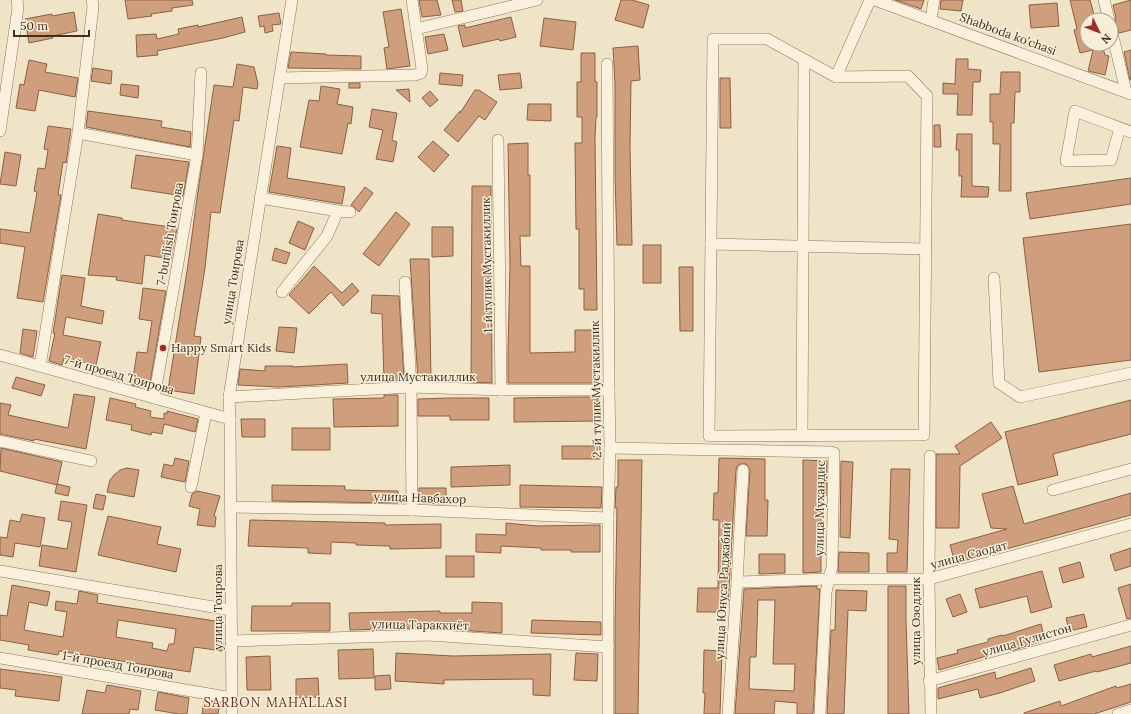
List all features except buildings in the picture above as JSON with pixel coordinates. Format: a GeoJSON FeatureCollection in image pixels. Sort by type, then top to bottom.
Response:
{"type":"FeatureCollection","features":[{"type":"Feature","properties":{"kind":"street"},"geometry":{"type":"LineString","coordinates":[[0,131],[18,8],[17,0]]}},
{"type":"Feature","properties":{"kind":"street"},"geometry":{"type":"LineString","coordinates":[[40,366],[78,134],[93,7],[92,0]]}},
{"type":"Feature","properties":{"kind":"street","name":"улица Тоирова"},"geometry":{"type":"LineString","coordinates":[[232,714],[229,397],[292,0]]}},
{"type":"Feature","properties":{"kind":"street"},"geometry":{"type":"LineString","coordinates":[[280,78],[415,75],[421,73],[422,69],[412,0]]}},
{"type":"Feature","properties":{"kind":"street"},"geometry":{"type":"LineString","coordinates":[[416,29],[537,0]]}},
{"type":"Feature","properties":{"kind":"street"},"geometry":{"type":"LineString","coordinates":[[836,77],[870,0]]}},
{"type":"Feature","properties":{"kind":"street","name":"Shabboda ko'chasi"},"geometry":{"type":"LineString","coordinates":[[875,0],[1129,93]]}},
{"type":"Feature","properties":{"kind":"street"},"geometry":{"type":"LineString","coordinates":[[931,20],[934,0]]}},
{"type":"Feature","properties":{"kind":"street"},"geometry":{"type":"LineString","coordinates":[[1104,0],[1107,12]]}},
{"type":"Feature","properties":{"kind":"street"},"geometry":{"type":"LineString","coordinates":[[713,39],[767,39],[804,60],[836,77],[908,76],[927,96],[924,435],[709,436],[713,39]]}},
{"type":"Feature","properties":{"kind":"street"},"geometry":{"type":"LineString","coordinates":[[1118,52],[1129,93]]}},
{"type":"Feature","properties":{"kind":"street"},"geometry":{"type":"LineString","coordinates":[[802,436],[804,60]]}},
{"type":"Feature","properties":{"kind":"street","name":"2-й тупик Мустакиллик"},"geometry":{"type":"LineString","coordinates":[[607,64],[610,448],[608,518],[608,714]]}},
{"type":"Feature","properties":{"kind":"street","name":"7-burilish Тоирова"},"geometry":{"type":"LineString","coordinates":[[154,398],[197,155],[201,73]]}},
{"type":"Feature","properties":{"kind":"street"},"geometry":{"type":"LineString","coordinates":[[1120,128],[1111,160],[1066,161],[1075,111],[1131,132]]}},
{"type":"Feature","properties":{"kind":"street"},"geometry":{"type":"LineString","coordinates":[[78,134],[197,155]]}},
{"type":"Feature","properties":{"kind":"street","name":"1-й тупик Мустакиллик"},"geometry":{"type":"LineString","coordinates":[[498,140],[501,390]]}},
{"type":"Feature","properties":{"kind":"street"},"geometry":{"type":"LineString","coordinates":[[260,198],[344,211],[327,236],[282,292]]}},
{"type":"Feature","properties":{"kind":"street"},"geometry":{"type":"LineString","coordinates":[[711,244],[926,249]]}},
{"type":"Feature","properties":{"kind":"street"},"geometry":{"type":"LineString","coordinates":[[994,278],[999,383],[1020,397],[1131,373]]}},
{"type":"Feature","properties":{"kind":"street"},"geometry":{"type":"LineString","coordinates":[[405,282],[411,388],[412,510]]}},
{"type":"Feature","properties":{"kind":"street","name":"7-й проезд Тоирова"},"geometry":{"type":"LineString","coordinates":[[0,355],[230,419]]}},
{"type":"Feature","properties":{"kind":"street","name":"улица Мустакиллик"},"geometry":{"type":"LineString","coordinates":[[229,397],[411,388],[609,390]]}},
{"type":"Feature","properties":{"kind":"street"},"geometry":{"type":"LineString","coordinates":[[191,487],[206,413]]}},
{"type":"Feature","properties":{"kind":"street"},"geometry":{"type":"LineString","coordinates":[[0,442],[91,461]]}},
{"type":"Feature","properties":{"kind":"street","name":"улица Мухандис"},"geometry":{"type":"LineString","coordinates":[[610,448],[834,453],[832,568],[826,592],[820,714]]}},
{"type":"Feature","properties":{"kind":"street","name":"улица Озодлик"},"geometry":{"type":"LineString","coordinates":[[930,456],[929,681],[931,714]]}},
{"type":"Feature","properties":{"kind":"street"},"geometry":{"type":"LineString","coordinates":[[1053,490],[1131,469]]}},
{"type":"Feature","properties":{"kind":"street","name":"улица Юнуса Раджабий"},"geometry":{"type":"LineString","coordinates":[[728,714],[743,470]]}},
{"type":"Feature","properties":{"kind":"street","name":"улица Навбахор"},"geometry":{"type":"LineString","coordinates":[[231,507],[412,510],[608,518]]}},
{"type":"Feature","properties":{"kind":"street","name":"улица Саодат"},"geometry":{"type":"LineString","coordinates":[[737,582],[830,579],[929,579],[1131,524]]}},
{"type":"Feature","properties":{"kind":"street"},"geometry":{"type":"LineString","coordinates":[[0,570],[231,610]]}},
{"type":"Feature","properties":{"kind":"street","name":"улица Гулистон"},"geometry":{"type":"LineString","coordinates":[[929,681],[1131,625]]}},
{"type":"Feature","properties":{"kind":"street","name":"улица Тараккиёт"},"geometry":{"type":"LineString","coordinates":[[232,641],[428,635],[608,647]]}},
{"type":"Feature","properties":{"kind":"street","name":"1-й проезд Тоирова"},"geometry":{"type":"LineString","coordinates":[[0,658],[232,698]]}},
{"type":"Feature","properties":{"kind":"street"},"geometry":{"type":"LineString","coordinates":[[1118,714],[1131,710]]}},
{"type":"Feature","properties":{"kind":"place","name":"Happy Smart Kids"},"geometry":{"type":"Point","coordinates":[163,348]}},
{"type":"Feature","properties":{"kind":"district","name":"SARBON MAHALLASI"},"geometry":{"type":"Point","coordinates":[276,702]}}]}
